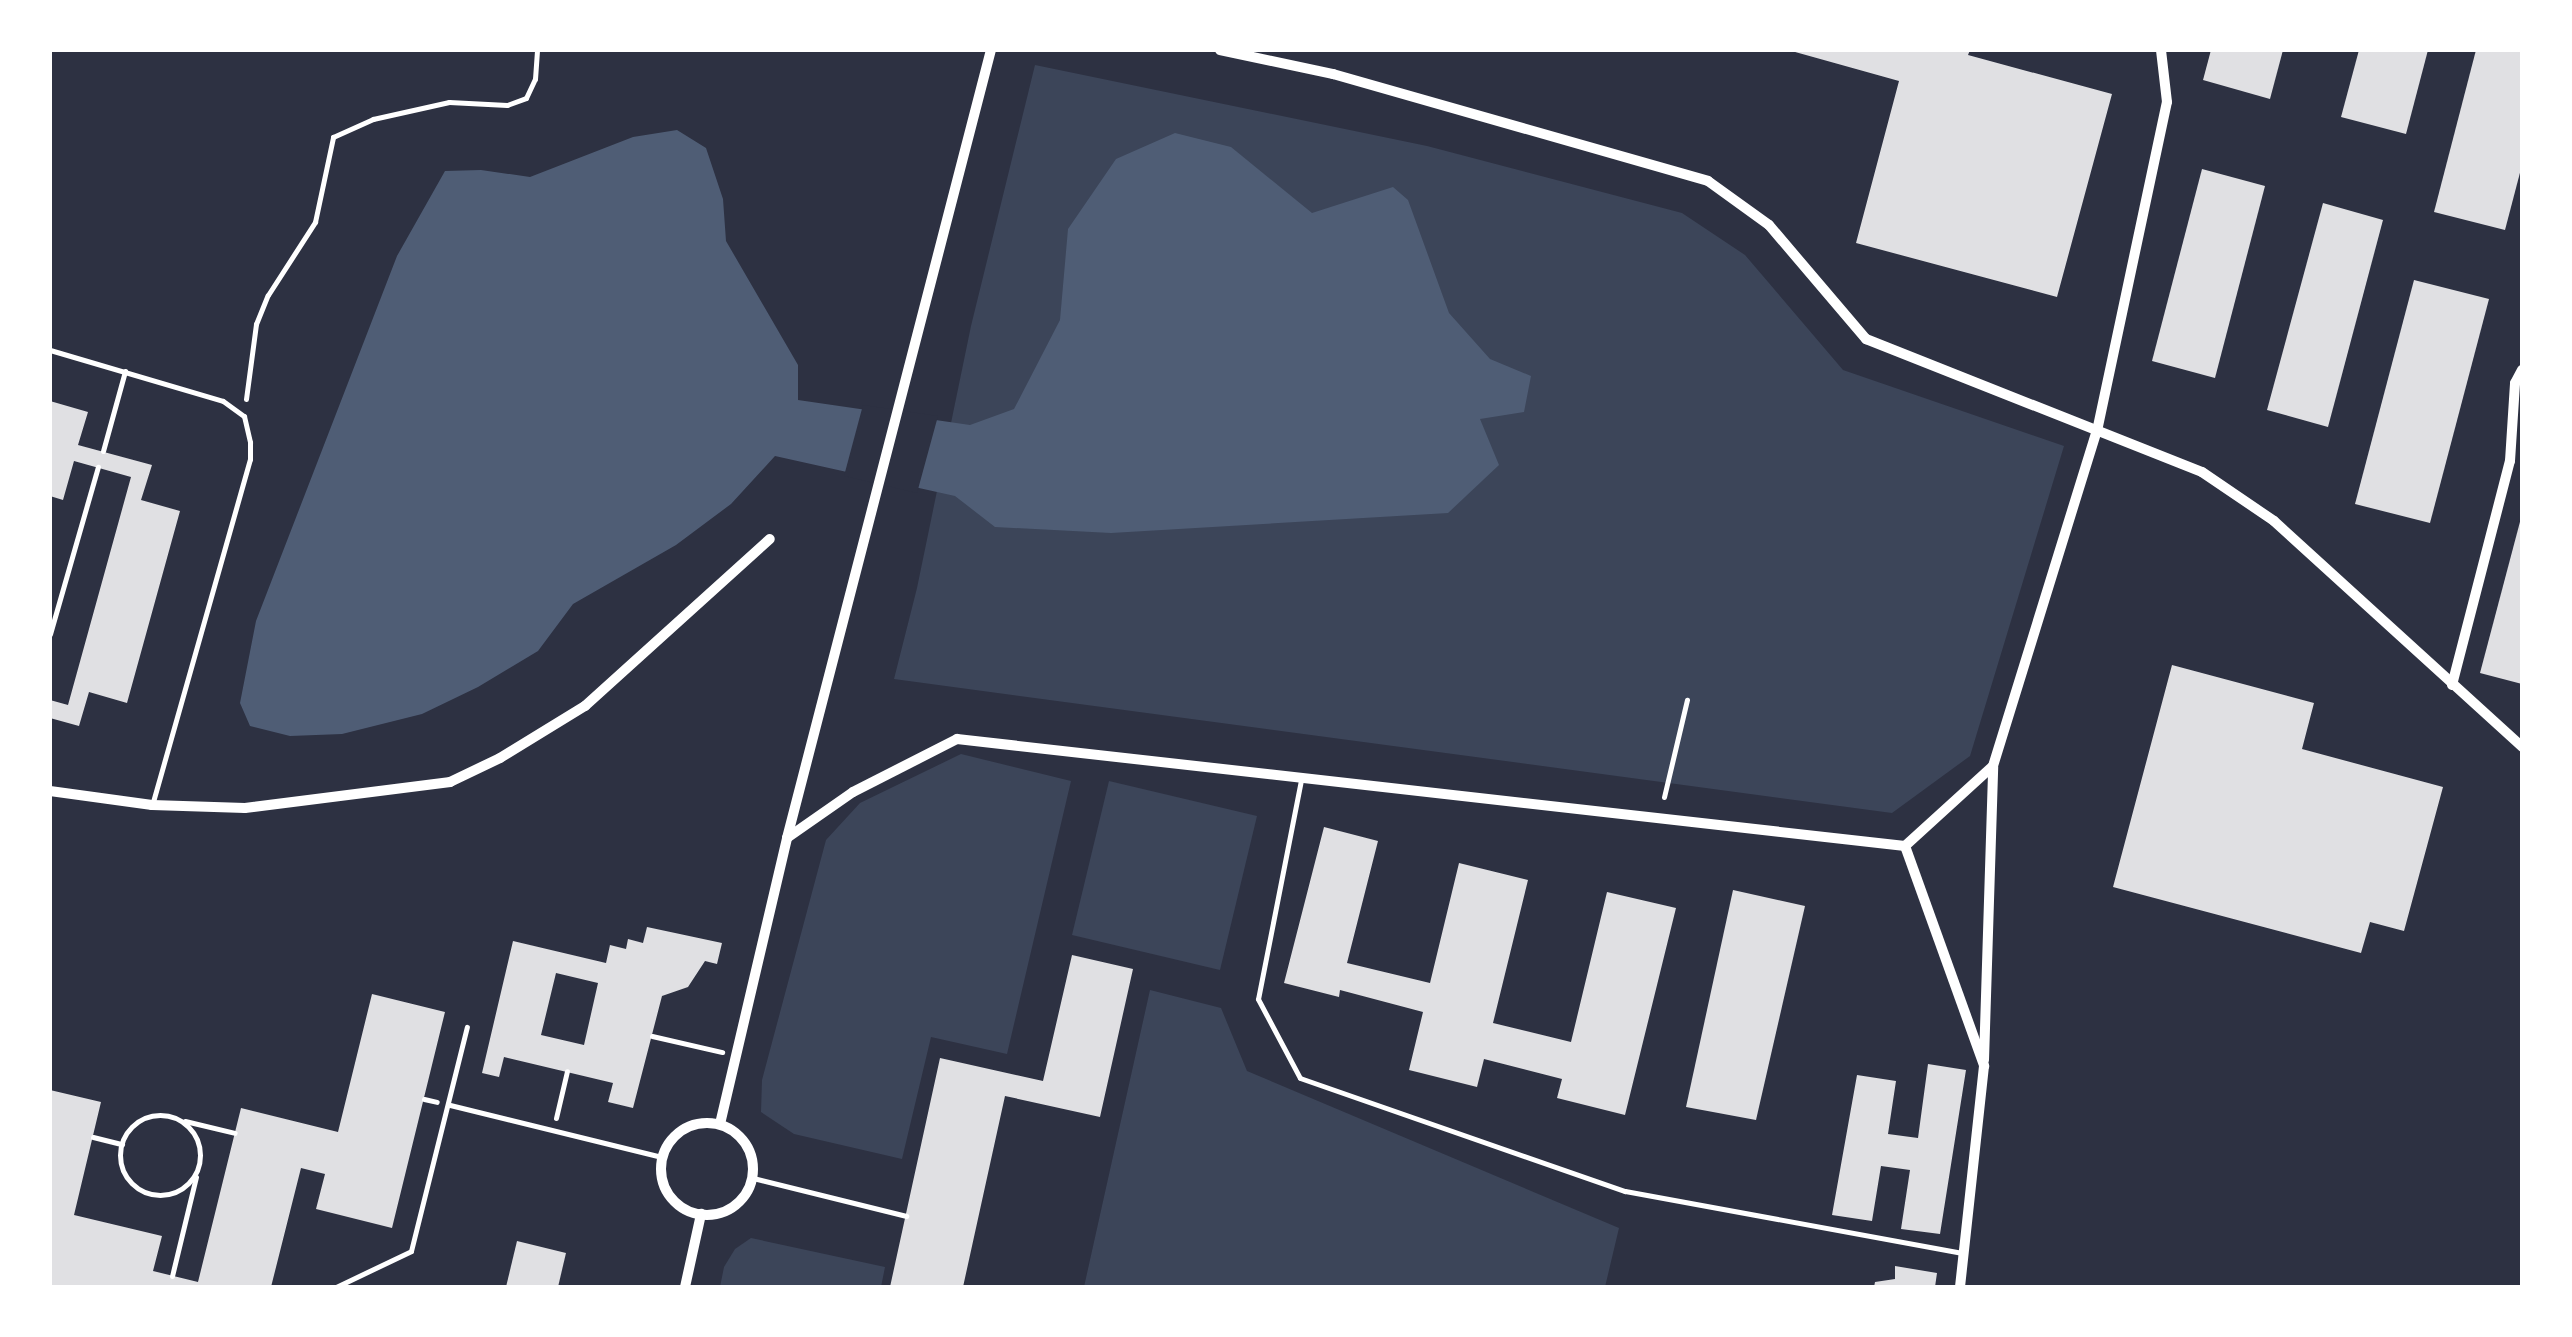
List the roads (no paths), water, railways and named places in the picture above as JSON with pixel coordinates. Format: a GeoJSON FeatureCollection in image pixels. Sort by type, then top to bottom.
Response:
{"type":"FeatureCollection","features":[{"type":"Feature","properties":{"kind":"street"},"geometry":{"type":"LineString","coordinates":[[720,1124],[787,838],[991,50]]}},
{"type":"Feature","properties":{"kind":"street"},"geometry":{"type":"LineString","coordinates":[[1220,50],[1333,74],[1708,181],[1770,225],[1866,338],[2202,472],[2274,521],[2522,746]]}},
{"type":"Feature","properties":{"kind":"street"},"geometry":{"type":"LineString","coordinates":[[1960,1287],[1984,1066],[1993,766],[2097,430],[2167,102],[2161,50]]}},
{"type":"Feature","properties":{"kind":"street"},"geometry":{"type":"LineString","coordinates":[[2452,685],[2510,461],[2515,384],[2522,370]]}},
{"type":"Feature","properties":{"kind":"street"},"geometry":{"type":"LineString","coordinates":[[50,790],[152,806],[245,808],[450,782],[500,758],[585,706],[770,539]]}},
{"type":"Feature","properties":{"kind":"street"},"geometry":{"type":"LineString","coordinates":[[787,838],[853,792],[957,738],[1905,846],[1993,766]]}},
{"type":"Feature","properties":{"kind":"street"},"geometry":{"type":"LineString","coordinates":[[1905,846],[1984,1066]]}},
{"type":"Feature","properties":{"kind":"street"},"geometry":{"type":"LineString","coordinates":[[705,1122],[720,1124],[742,1138],[753,1178],[728,1209],[701,1214],[673,1201],[660,1173],[662,1158],[678,1132],[705,1122]]}},
{"type":"Feature","properties":{"kind":"street"},"geometry":{"type":"LineString","coordinates":[[684,1287],[701,1214]]}},
{"type":"Feature","properties":{"kind":"lane"},"geometry":{"type":"LineString","coordinates":[[50,350],[223,401],[244,416],[250,460],[152,806]]}},
{"type":"Feature","properties":{"kind":"lane"},"geometry":{"type":"LineString","coordinates":[[102,452],[126,371]]}},
{"type":"Feature","properties":{"kind":"lane"},"geometry":{"type":"LineString","coordinates":[[50,634],[98,468]]}},
{"type":"Feature","properties":{"kind":"lane"},"geometry":{"type":"LineString","coordinates":[[1302,778],[1258,999],[1300,1078],[1626,1191],[1964,1253]]}},
{"type":"Feature","properties":{"kind":"lane"},"geometry":{"type":"LineString","coordinates":[[336,1287],[411,1251],[450,1105],[466,1027]]}},
{"type":"Feature","properties":{"kind":"lane"},"geometry":{"type":"LineString","coordinates":[[450,1105],[662,1158]]}},
{"type":"Feature","properties":{"kind":"lane"},"geometry":{"type":"LineString","coordinates":[[753,1178],[906,1216]]}}]}
